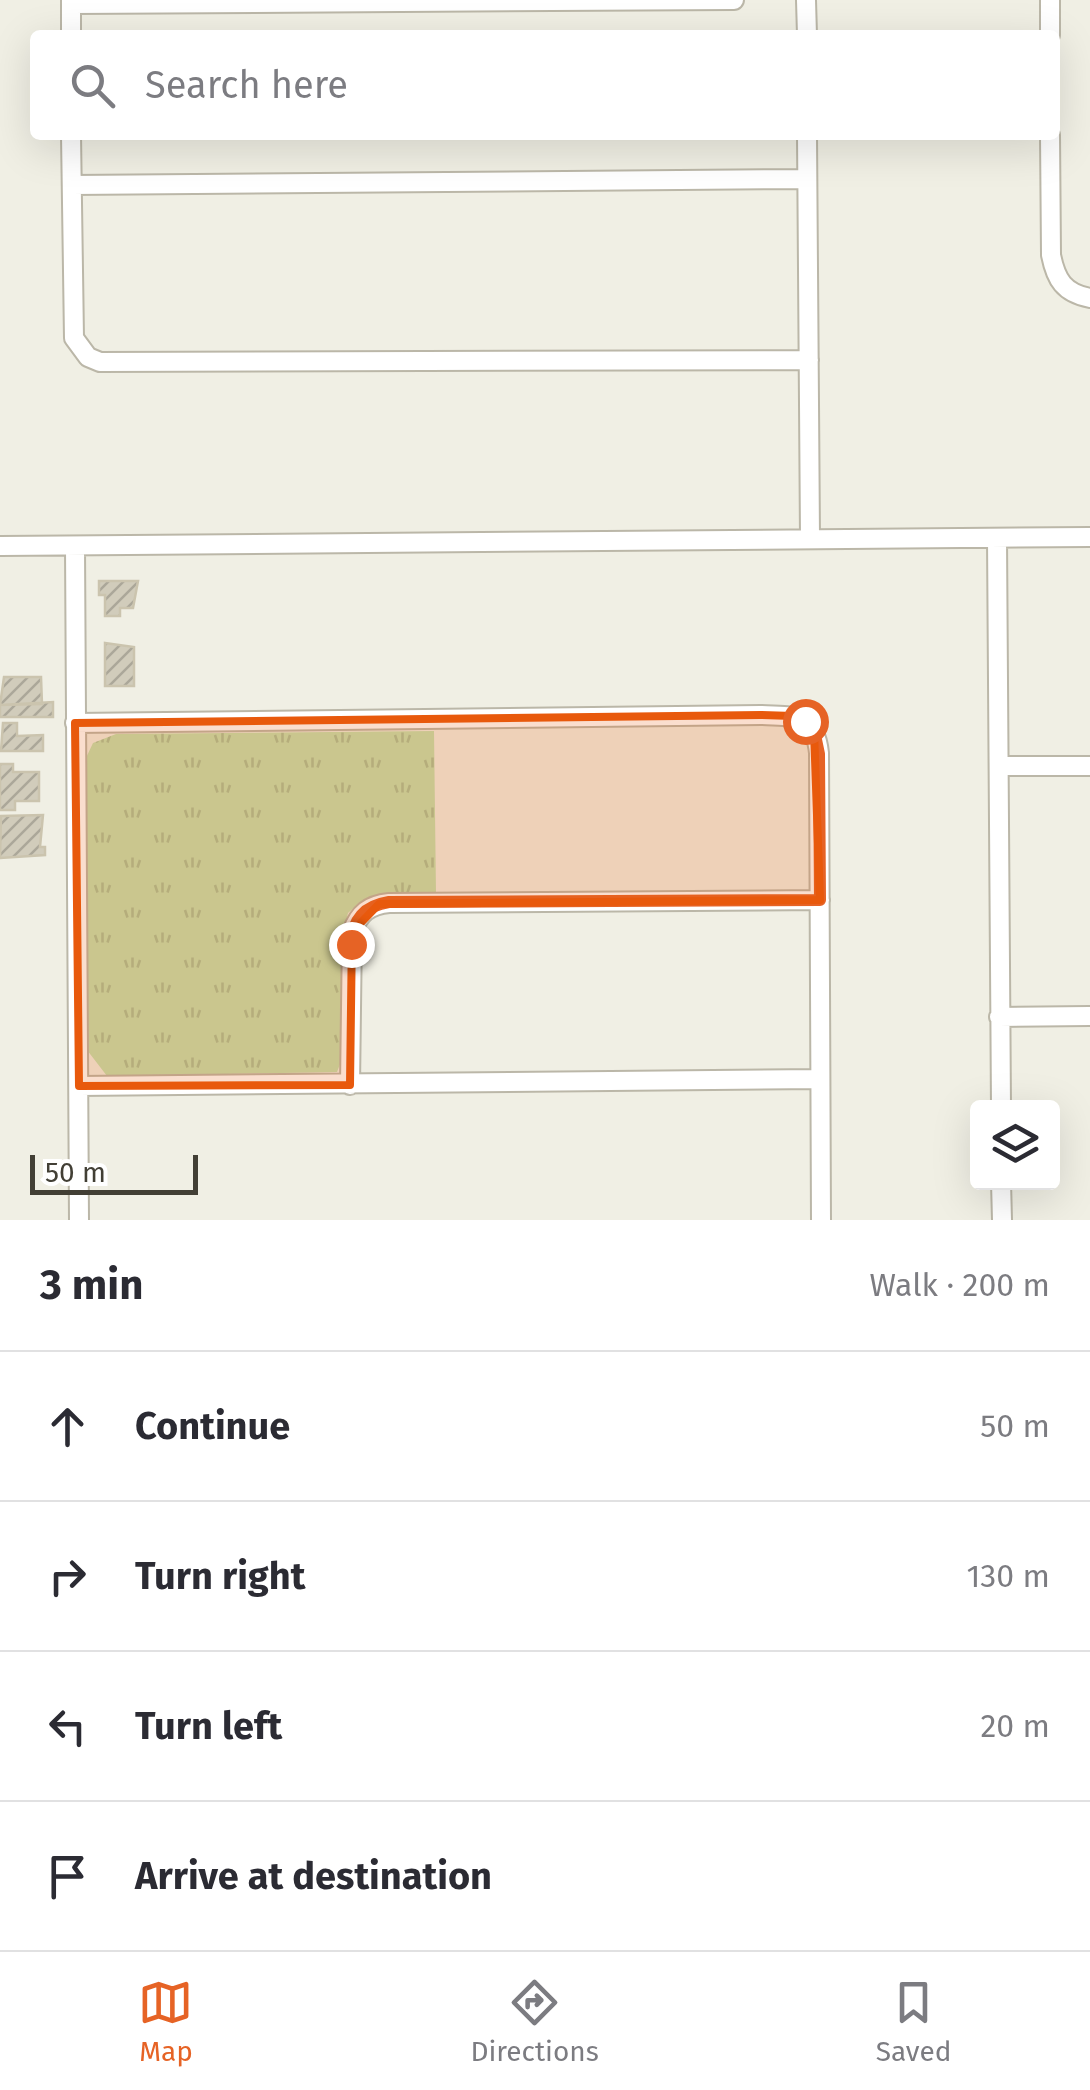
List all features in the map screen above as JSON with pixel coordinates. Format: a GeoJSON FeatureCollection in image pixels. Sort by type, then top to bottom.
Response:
{"type":"FeatureCollection","features":[{"type":"Feature","properties":{"kind":"street"},"geometry":{"type":"LineString","coordinates":[[71,30],[71,2],[734,0]]}},
{"type":"Feature","properties":{"kind":"street"},"geometry":{"type":"LineString","coordinates":[[806,0],[806,30]]}},
{"type":"Feature","properties":{"kind":"street"},"geometry":{"type":"LineString","coordinates":[[1050,0],[1050,30]]}},
{"type":"Feature","properties":{"kind":"street"},"geometry":{"type":"LineString","coordinates":[[72,140],[74,338],[88,356],[100,362],[810,360]]}},
{"type":"Feature","properties":{"kind":"street"},"geometry":{"type":"LineString","coordinates":[[807,140],[810,538]]}},
{"type":"Feature","properties":{"kind":"street"},"geometry":{"type":"LineString","coordinates":[[1050,140],[1054,271],[1066,289],[1090,298]]}},
{"type":"Feature","properties":{"kind":"street"},"geometry":{"type":"LineString","coordinates":[[72,185],[807,179]]}},
{"type":"Feature","properties":{"kind":"street"},"geometry":{"type":"LineString","coordinates":[[0,546],[1090,537]]}},
{"type":"Feature","properties":{"kind":"street"},"geometry":{"type":"LineString","coordinates":[[998,538],[1000,1100]]}},
{"type":"Feature","properties":{"kind":"street"},"geometry":{"type":"LineString","coordinates":[[75,547],[79,1220]]}},
{"type":"Feature","properties":{"kind":"street"},"geometry":{"type":"LineString","coordinates":[[75,723],[794,716],[805,721],[818,741],[821,1220]]}},
{"type":"Feature","properties":{"kind":"street"},"geometry":{"type":"LineString","coordinates":[[999,766],[1090,766]]}},
{"type":"Feature","properties":{"kind":"street"},"geometry":{"type":"LineString","coordinates":[[350,1084],[352,932],[362,913],[373,906],[389,902],[820,900]]}},
{"type":"Feature","properties":{"kind":"street"},"geometry":{"type":"LineString","coordinates":[[1000,1017],[1090,1016]]}},
{"type":"Feature","properties":{"kind":"street"},"geometry":{"type":"LineString","coordinates":[[79,1086],[820,1078]]}},
{"type":"Feature","properties":{"kind":"street"},"geometry":{"type":"LineString","coordinates":[[1002,1190],[1002,1220]]}},
{"type":"Feature","properties":{"kind":"highlighted area"},"geometry":{"type":"Polygon","coordinates":[[[761,715],[793,716],[814,730],[820,900],[379,904],[352,932],[350,1085],[79,1086],[75,723],[761,715]]]}},
{"type":"Feature","properties":{"kind":"green space"},"geometry":{"type":"Polygon","coordinates":[[[434,731],[436,893],[382,895],[358,904],[348,913],[341,944],[342,1059],[337,1072],[107,1076],[87,1050],[85,760],[93,743],[116,734],[434,731]]]}},
{"type":"Feature","properties":{"kind":"building"},"geometry":{"type":"Polygon","coordinates":[[[99,581],[138,581],[133,608],[120,608],[120,616],[105,616],[105,595],[99,595],[99,581]]]}},
{"type":"Feature","properties":{"kind":"building"},"geometry":{"type":"Polygon","coordinates":[[[105,643],[134,647],[134,686],[105,686],[105,643]]]}},
{"type":"Feature","properties":{"kind":"building"},"geometry":{"type":"Polygon","coordinates":[[[4,677],[41,677],[42,704],[0,705],[4,677]]]}},
{"type":"Feature","properties":{"kind":"building"},"geometry":{"type":"Polygon","coordinates":[[[53,702],[53,717],[0,717],[0,705],[53,702]]]}},
{"type":"Feature","properties":{"kind":"building"},"geometry":{"type":"Polygon","coordinates":[[[3,723],[17,723],[17,736],[43,735],[43,751],[1,751],[3,723]]]}},
{"type":"Feature","properties":{"kind":"building"},"geometry":{"type":"Polygon","coordinates":[[[0,764],[13,764],[13,772],[39,772],[39,801],[15,801],[15,810],[0,810],[0,764]]]}},
{"type":"Feature","properties":{"kind":"building"},"geometry":{"type":"Polygon","coordinates":[[[43,815],[40,847],[45,847],[45,855],[0,858],[1,816],[43,815]]]}},
{"type":"Feature","properties":{"kind":"route"},"geometry":{"type":"LineString","coordinates":[[351,944],[352,932],[362,913],[389,902],[820,900],[818,741],[805,721]]}}]}
